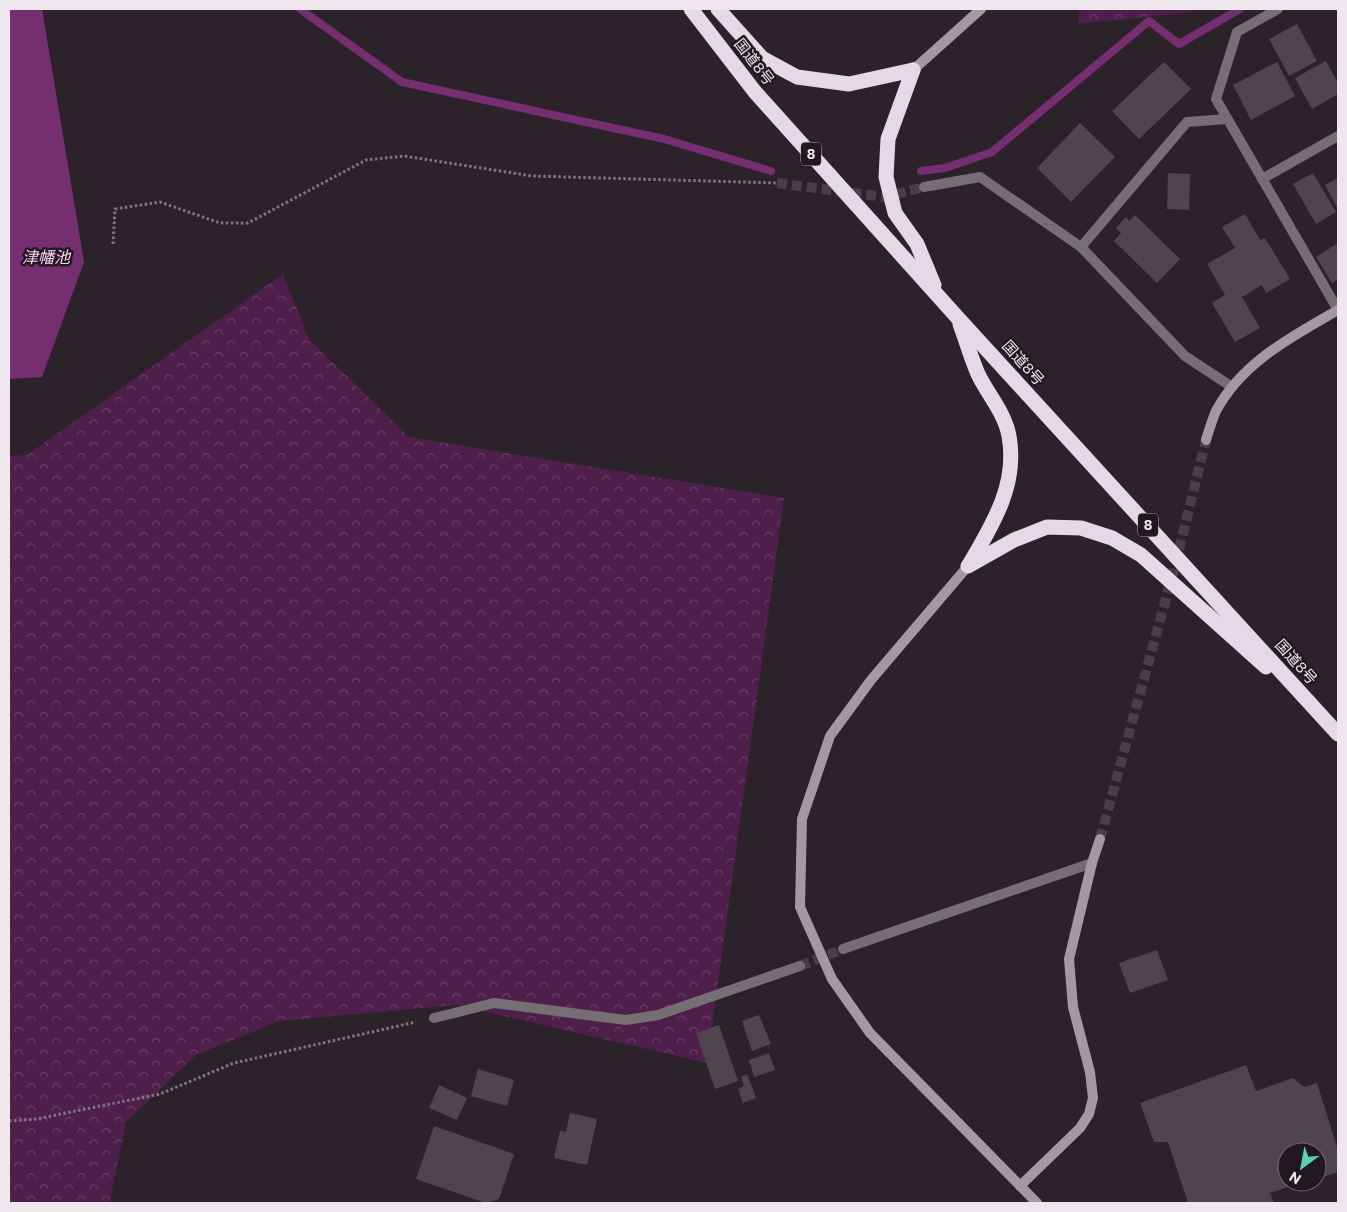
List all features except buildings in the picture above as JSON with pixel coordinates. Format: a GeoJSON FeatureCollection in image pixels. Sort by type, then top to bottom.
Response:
{"type":"FeatureCollection","features":[{"type":"Feature","properties":{"kind":"highway","name":"国道8号"},"geometry":{"type":"LineString","coordinates":[[691,9],[755,92],[1334,729]]}},
{"type":"Feature","properties":{"kind":"highway"},"geometry":{"type":"LineString","coordinates":[[718,9],[762,58],[797,77],[849,84],[913,70]]}},
{"type":"Feature","properties":{"kind":"highway"},"geometry":{"type":"LineString","coordinates":[[913,70],[888,139],[886,177],[896,213],[917,244],[938,295]]}},
{"type":"Feature","properties":{"kind":"highway"},"geometry":{"type":"LineString","coordinates":[[957,316],[978,374],[999,409],[1009,434],[1012,466],[1004,498],[994,523],[968,566]]}},
{"type":"Feature","properties":{"kind":"highway"},"geometry":{"type":"LineString","coordinates":[[968,566],[1014,540],[1047,527],[1081,528],[1112,538],[1141,555],[1334,729]]}},
{"type":"Feature","properties":{"kind":"street"},"geometry":{"type":"LineString","coordinates":[[913,70],[981,9]]}},
{"type":"Feature","properties":{"kind":"street"},"geometry":{"type":"LineString","coordinates":[[1206,440],[1216,412],[1232,386],[1256,363],[1282,343],[1338,310],[1216,99],[1237,32],[1278,9]]}},
{"type":"Feature","properties":{"kind":"street"},"geometry":{"type":"LineString","coordinates":[[1081,247],[1187,122],[1228,119]]}},
{"type":"Feature","properties":{"kind":"street"},"geometry":{"type":"LineString","coordinates":[[1262,178],[1338,136]]}},
{"type":"Feature","properties":{"kind":"street"},"geometry":{"type":"LineString","coordinates":[[924,187],[980,177],[1081,247],[1185,356],[1232,386]]}},
{"type":"Feature","properties":{"kind":"street"},"geometry":{"type":"LineString","coordinates":[[968,566],[871,680],[830,736],[802,819],[800,907],[832,979],[870,1033],[1037,1203]]}},
{"type":"Feature","properties":{"kind":"street"},"geometry":{"type":"LineString","coordinates":[[1020,1186],[1080,1128],[1089,1114],[1093,1098],[1090,1072],[1073,1007],[1069,959],[1092,862],[1100,839]]}},
{"type":"Feature","properties":{"kind":"street"},"geometry":{"type":"LineString","coordinates":[[843,949],[1092,862]]}},
{"type":"Feature","properties":{"kind":"street"},"geometry":{"type":"LineString","coordinates":[[434,1018],[494,1004],[626,1020],[658,1015],[800,966]]}},
{"type":"Feature","properties":{"kind":"path"},"geometry":{"type":"LineString","coordinates":[[113,244],[115,209],[160,202],[220,223],[248,223],[366,160],[404,156],[532,176],[777,184]]}},
{"type":"Feature","properties":{"kind":"path"},"geometry":{"type":"LineString","coordinates":[[9,1121],[36,1119],[160,1094],[234,1063],[434,1018]]}},
{"type":"Feature","properties":{"kind":"green space"},"geometry":{"type":"Polygon","coordinates":[[[1079,9],[1197,9],[1192,12],[1078,24],[1079,9]]]}},
{"type":"Feature","properties":{"kind":"green space"},"geometry":{"type":"Polygon","coordinates":[[[283,274],[309,339],[409,437],[784,498],[707,1063],[456,1005],[279,1021],[196,1055],[126,1122],[110,1200],[111,1203],[9,1203],[9,456],[27,455],[283,274]]]}},
{"type":"Feature","properties":{"kind":"water","name":"津幡池"},"geometry":{"type":"Polygon","coordinates":[[[9,9],[42,9],[84,262],[42,377],[9,379],[9,9]]]}},
{"type":"Feature","properties":{"kind":"waterway"},"geometry":{"type":"LineString","coordinates":[[300,9],[402,82],[664,139],[771,171]]}},
{"type":"Feature","properties":{"kind":"waterway"},"geometry":{"type":"LineString","coordinates":[[921,171],[945,168],[992,152],[1149,21],[1179,44],[1240,9]]}},
{"type":"Feature","properties":{"kind":"tunnel"},"geometry":{"type":"LineString","coordinates":[[777,183],[885,197],[924,187]]}},
{"type":"Feature","properties":{"kind":"tunnel"},"geometry":{"type":"LineString","coordinates":[[1100,839],[1175,566],[1206,440]]}},
{"type":"Feature","properties":{"kind":"tunnel"},"geometry":{"type":"LineString","coordinates":[[800,966],[843,949]]}}]}
